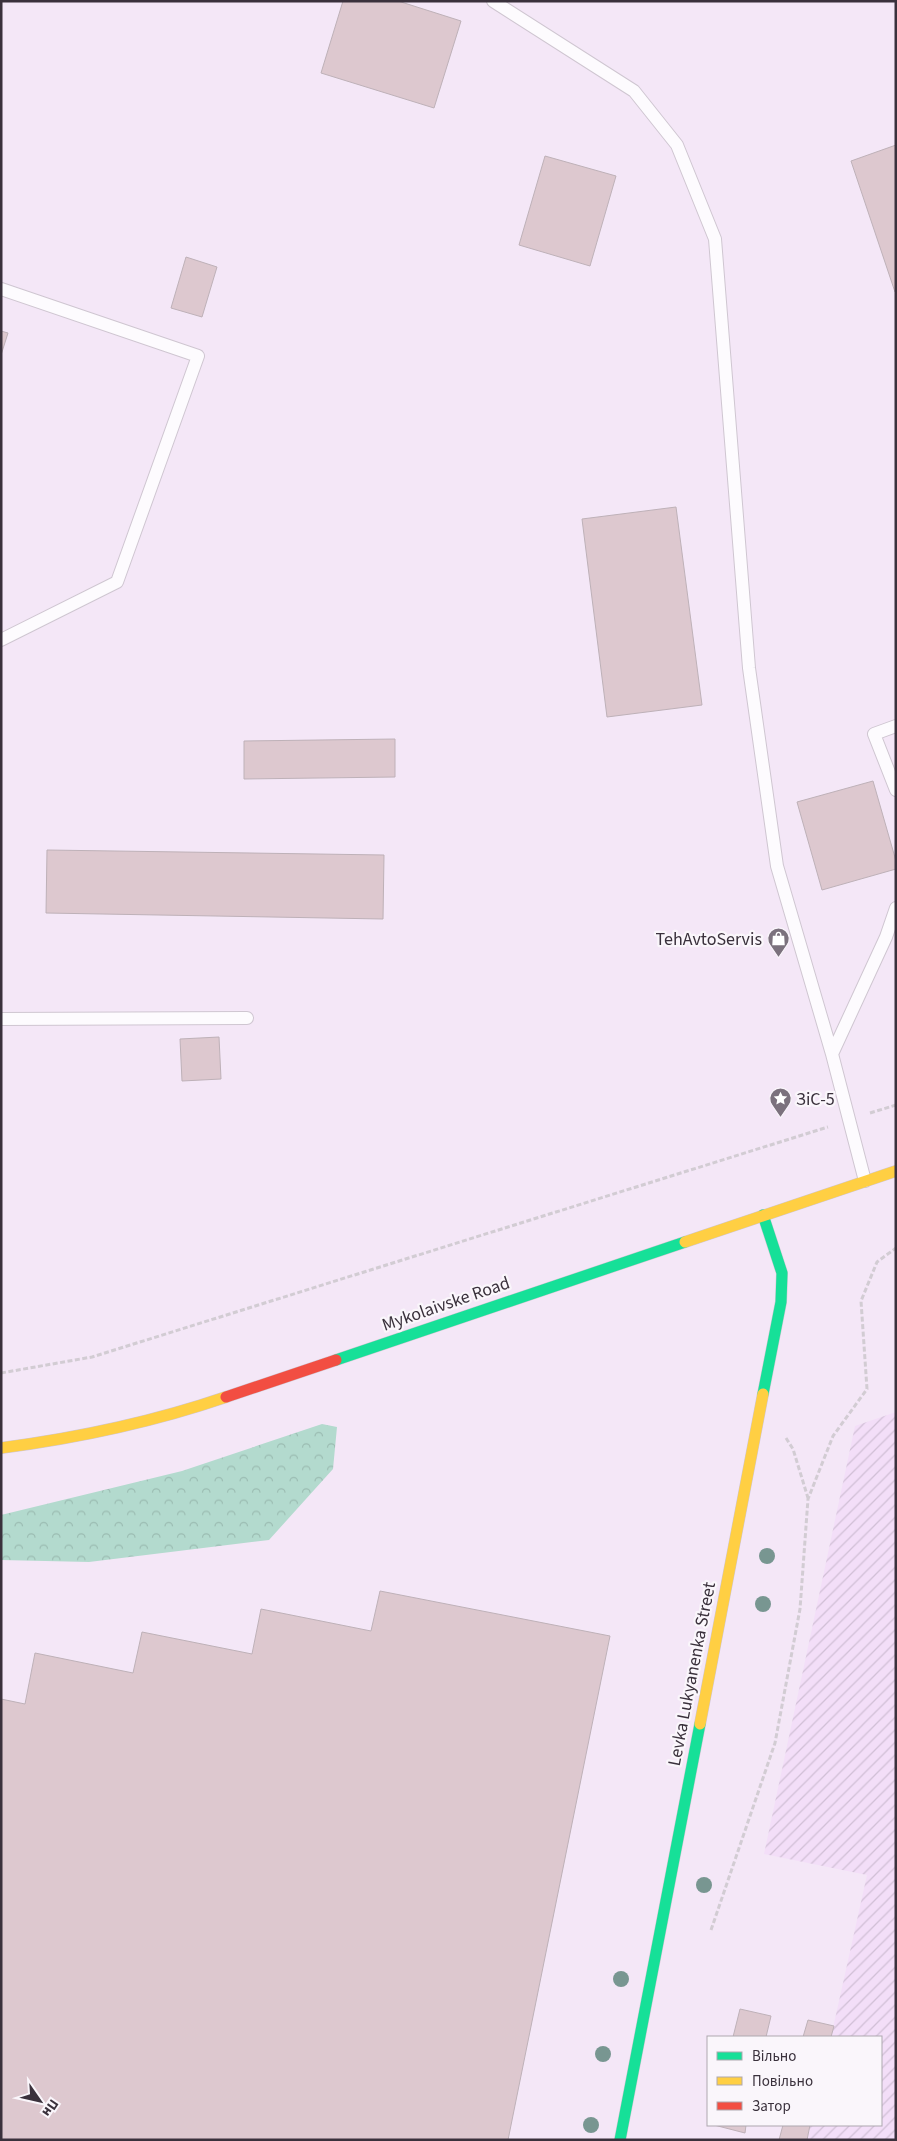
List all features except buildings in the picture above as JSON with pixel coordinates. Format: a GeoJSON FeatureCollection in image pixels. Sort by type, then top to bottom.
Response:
{"type":"FeatureCollection","features":[{"type":"Feature","properties":{"kind":"main road","name":"Mykolaivske Road"},"geometry":{"type":"LineString","coordinates":[[1,1448],[56,1441],[188,1410],[896,1171]]}},
{"type":"Feature","properties":{"kind":"main road","name":"Levka Lukyanenka Street"},"geometry":{"type":"LineString","coordinates":[[620,2140],[781,1302],[782,1273],[763,1215]]}},
{"type":"Feature","properties":{"kind":"lane"},"geometry":{"type":"LineString","coordinates":[[493,1],[634,91],[677,144],[715,239],[750,677],[777,866],[832,1054],[865,1181]]}},
{"type":"Feature","properties":{"kind":"lane"},"geometry":{"type":"LineString","coordinates":[[1,289],[198,356],[117,582],[1,640]]}},
{"type":"Feature","properties":{"kind":"lane"},"geometry":{"type":"LineString","coordinates":[[896,726],[874,734],[896,790]]}},
{"type":"Feature","properties":{"kind":"lane"},"geometry":{"type":"LineString","coordinates":[[832,1054],[886,938],[896,908]]}},
{"type":"Feature","properties":{"kind":"lane"},"geometry":{"type":"LineString","coordinates":[[1,1019],[247,1018]]}},
{"type":"Feature","properties":{"kind":"path"},"geometry":{"type":"LineString","coordinates":[[1,1372],[92,1357],[896,1105]]}},
{"type":"Feature","properties":{"kind":"path"},"geometry":{"type":"LineString","coordinates":[[711,1930],[775,1743],[800,1609],[808,1499],[833,1436],[867,1389],[861,1300],[878,1262],[896,1248]]}},
{"type":"Feature","properties":{"kind":"path"},"geometry":{"type":"LineString","coordinates":[[760,1411],[777,1423],[792,1449],[808,1499]]}},
{"type":"Feature","properties":{"kind":"shaded area"},"geometry":{"type":"Polygon","coordinates":[[[896,1412],[896,2140],[807,2140],[810,2126],[882,2126],[882,2036],[831,2036],[867,1875],[764,1854],[855,1426],[896,1412]]]}},
{"type":"Feature","properties":{"kind":"green space"},"geometry":{"type":"Polygon","coordinates":[[[322,1424],[337,1427],[333,1469],[269,1540],[89,1562],[1,1560],[1,1515],[182,1471],[322,1424]]]}},
{"type":"Feature","properties":{"kind":"traffic: fast"},"geometry":{"type":"LineString","coordinates":[[763,1215],[782,1273],[781,1302],[763,1394]]}},
{"type":"Feature","properties":{"kind":"traffic: fast"},"geometry":{"type":"LineString","coordinates":[[336,1360],[685,1242]]}},
{"type":"Feature","properties":{"kind":"traffic: fast"},"geometry":{"type":"LineString","coordinates":[[620,2140],[700,1724]]}},
{"type":"Feature","properties":{"kind":"traffic: slow"},"geometry":{"type":"LineString","coordinates":[[685,1242],[896,1171]]}},
{"type":"Feature","properties":{"kind":"traffic: slow"},"geometry":{"type":"LineString","coordinates":[[700,1724],[763,1394]]}},
{"type":"Feature","properties":{"kind":"traffic: slow"},"geometry":{"type":"LineString","coordinates":[[1,1448],[115,1428],[171,1414],[226,1397]]}},
{"type":"Feature","properties":{"kind":"traffic: jam"},"geometry":{"type":"LineString","coordinates":[[226,1397],[336,1360]]}},
{"type":"Feature","properties":{"kind":"place","name":"TehAvtoServis"},"geometry":{"type":"Point","coordinates":[778,958]}},
{"type":"Feature","properties":{"kind":"place","name":"ЗіС-5"},"geometry":{"type":"Point","coordinates":[780,1118]}}]}
